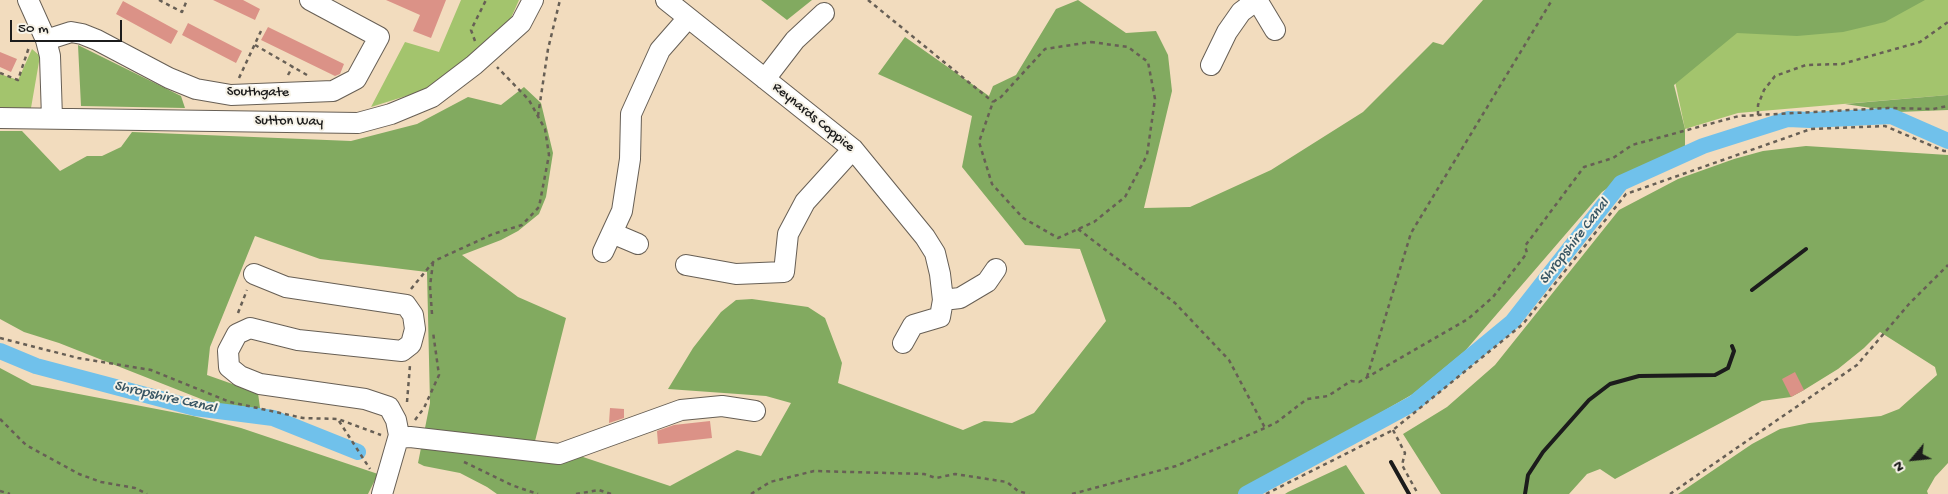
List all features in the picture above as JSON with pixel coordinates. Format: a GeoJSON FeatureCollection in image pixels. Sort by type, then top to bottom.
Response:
{"type":"FeatureCollection","features":[{"type":"Feature","properties":{"kind":"street"},"geometry":{"type":"LineString","coordinates":[[28,0],[38,42],[50,56],[52,118]]}},
{"type":"Feature","properties":{"kind":"street","name":"Southgate"},"geometry":{"type":"LineString","coordinates":[[38,42],[70,32],[82,34],[169,78],[196,89],[231,95],[333,91],[356,79],[379,37],[310,0]]}},
{"type":"Feature","properties":{"kind":"street","name":"Sutton Way"},"geometry":{"type":"LineString","coordinates":[[0,118],[358,123],[391,114],[432,97],[474,65],[521,23],[533,0]]}},
{"type":"Feature","properties":{"kind":"street","name":"Reynards Coppice"},"geometry":{"type":"LineString","coordinates":[[666,0],[853,149],[925,237],[935,253],[947,305]]}},
{"type":"Feature","properties":{"kind":"street"},"geometry":{"type":"LineString","coordinates":[[1211,65],[1227,32],[1252,4],[1275,30]]}},
{"type":"Feature","properties":{"kind":"street"},"geometry":{"type":"LineString","coordinates":[[765,79],[794,40],[824,13]]}},
{"type":"Feature","properties":{"kind":"street"},"geometry":{"type":"LineString","coordinates":[[603,252],[622,211],[630,159],[631,114],[660,50],[688,18]]}},
{"type":"Feature","properties":{"kind":"street"},"geometry":{"type":"LineString","coordinates":[[686,265],[736,274],[784,272],[788,234],[805,202],[853,149]]}},
{"type":"Feature","properties":{"kind":"street"},"geometry":{"type":"LineString","coordinates":[[612,233],[638,244]]}},
{"type":"Feature","properties":{"kind":"street"},"geometry":{"type":"LineString","coordinates":[[903,343],[913,325],[987,282],[996,269]]}},
{"type":"Feature","properties":{"kind":"street"},"geometry":{"type":"LineString","coordinates":[[251,281],[406,305],[413,315],[415,329],[411,344],[402,352],[298,340],[250,328],[237,334],[228,351],[230,367],[240,376],[260,384],[365,399],[389,408],[396,420],[398,438],[382,492]]}},
{"type":"Feature","properties":{"kind":"street"},"geometry":{"type":"LineString","coordinates":[[398,438],[410,436],[559,454],[681,410],[722,406],[755,411]]}},
{"type":"Feature","properties":{"kind":"path"},"geometry":{"type":"LineString","coordinates":[[159,0],[182,12],[187,0]]}},
{"type":"Feature","properties":{"kind":"path"},"geometry":{"type":"LineString","coordinates":[[477,46],[471,30],[486,0]]}},
{"type":"Feature","properties":{"kind":"path"},"geometry":{"type":"LineString","coordinates":[[538,117],[548,49],[560,0]]}},
{"type":"Feature","properties":{"kind":"path"},"geometry":{"type":"LineString","coordinates":[[868,0],[993,102]]}},
{"type":"Feature","properties":{"kind":"path"},"geometry":{"type":"LineString","coordinates":[[1367,377],[1411,233],[1552,0]]}},
{"type":"Feature","properties":{"kind":"path"},"geometry":{"type":"LineString","coordinates":[[1758,115],[1758,105],[1764,90],[1775,76],[1806,65],[1842,64],[1920,42],[1948,22]]}},
{"type":"Feature","properties":{"kind":"path"},"geometry":{"type":"LineString","coordinates":[[231,95],[261,31]]}},
{"type":"Feature","properties":{"kind":"path"},"geometry":{"type":"LineString","coordinates":[[0,73],[18,80],[38,42]]}},
{"type":"Feature","properties":{"kind":"path"},"geometry":{"type":"LineString","coordinates":[[1091,42],[1128,47],[1148,62],[1155,99],[1147,156],[1125,197],[1094,222],[1058,238],[1023,218],[992,184],[979,142],[993,102],[1001,97],[1045,49],[1091,42]]}},
{"type":"Feature","properties":{"kind":"path"},"geometry":{"type":"LineString","coordinates":[[255,45],[309,76]]}},
{"type":"Feature","properties":{"kind":"path"},"geometry":{"type":"LineString","coordinates":[[401,305],[434,261],[493,234],[522,225],[539,207],[549,155],[545,129],[529,100],[495,64]]}},
{"type":"Feature","properties":{"kind":"path"},"geometry":{"type":"LineString","coordinates":[[1072,494],[1176,466],[1265,428],[1307,399],[1328,396],[1351,381],[1359,382],[1468,318],[1493,297],[1527,253],[1525,246],[1584,167],[1613,158],[1632,145],[1739,116],[1948,106]]}},
{"type":"Feature","properties":{"kind":"path"},"geometry":{"type":"LineString","coordinates":[[1266,494],[1393,430],[1523,324],[1626,194],[1811,129],[1885,126],[1948,151]]}},
{"type":"Feature","properties":{"kind":"path"},"geometry":{"type":"LineString","coordinates":[[1078,229],[1175,303],[1229,360],[1265,428]]}},
{"type":"Feature","properties":{"kind":"path"},"geometry":{"type":"LineString","coordinates":[[0,338],[78,358],[151,370],[230,402],[303,418],[338,419],[380,434],[389,444],[406,434],[424,408],[439,374],[434,352],[431,303],[434,261]]}},
{"type":"Feature","properties":{"kind":"path"},"geometry":{"type":"LineString","coordinates":[[1670,494],[1857,365],[1909,304],[1948,265]]}},
{"type":"Feature","properties":{"kind":"path"},"geometry":{"type":"LineString","coordinates":[[238,315],[251,281]]}},
{"type":"Feature","properties":{"kind":"path"},"geometry":{"type":"LineString","coordinates":[[407,400],[411,363]]}},
{"type":"Feature","properties":{"kind":"path"},"geometry":{"type":"LineString","coordinates":[[0,419],[26,445],[79,474],[100,482],[134,488],[147,494]]}},
{"type":"Feature","properties":{"kind":"path"},"geometry":{"type":"LineString","coordinates":[[338,419],[382,492]]}},
{"type":"Feature","properties":{"kind":"path"},"geometry":{"type":"LineString","coordinates":[[1393,430],[1405,453],[1402,465],[1418,494]]}},
{"type":"Feature","properties":{"kind":"path"},"geometry":{"type":"LineString","coordinates":[[459,459],[514,486],[538,494]]}},
{"type":"Feature","properties":{"kind":"path"},"geometry":{"type":"LineString","coordinates":[[751,494],[770,482],[814,471],[924,474],[936,478],[955,474],[1007,482],[1018,491],[1029,494]]}},
{"type":"Feature","properties":{"kind":"path"},"geometry":{"type":"LineString","coordinates":[[576,494],[600,490],[611,494]]}},
{"type":"Feature","properties":{"kind":"path"},"geometry":{"type":"LineString","coordinates":[[0,491],[10,494]]}},
{"type":"Feature","properties":{"kind":"green space"},"geometry":{"type":"Polygon","coordinates":[[[461,0],[519,0],[511,18],[466,60],[422,91],[371,107],[405,42],[439,52],[461,0]]]}},
{"type":"Feature","properties":{"kind":"green space"},"geometry":{"type":"Polygon","coordinates":[[[761,0],[812,0],[787,20],[761,0]]]}},
{"type":"Feature","properties":{"kind":"green space"},"geometry":{"type":"Polygon","coordinates":[[[1078,0],[1126,33],[1156,31],[1168,55],[1172,91],[1144,208],[1190,207],[1271,170],[1363,112],[1433,42],[1443,45],[1483,0],[1925,0],[1885,22],[1843,32],[1797,36],[1737,33],[1674,85],[1685,129],[1685,152],[1631,172],[1602,192],[1465,351],[1413,394],[1240,494],[497,494],[460,473],[424,466],[418,463],[430,403],[427,272],[320,259],[255,236],[210,347],[207,375],[258,393],[262,423],[59,343],[24,332],[0,319],[0,131],[22,131],[60,171],[87,156],[102,156],[121,147],[132,132],[351,141],[417,124],[468,97],[501,105],[524,87],[541,103],[553,153],[546,197],[539,214],[518,231],[501,240],[462,255],[518,297],[566,318],[535,441],[670,486],[737,450],[761,456],[791,403],[766,396],[668,389],[693,348],[721,312],[736,300],[752,299],[808,307],[825,318],[842,363],[838,383],[963,430],[984,421],[1012,423],[1034,413],[1106,321],[1080,249],[1025,245],[962,167],[972,116],[878,74],[905,37],[989,96],[993,86],[1016,75],[1056,9],[1078,0]]]}},
{"type":"Feature","properties":{"kind":"green space"},"geometry":{"type":"Polygon","coordinates":[[[1658,0],[1948,0],[1948,95],[1738,113],[1685,129],[1658,0]]]}},
{"type":"Feature","properties":{"kind":"green space"},"geometry":{"type":"Polygon","coordinates":[[[78,45],[181,96],[185,108],[81,106],[78,45]]]}},
{"type":"Feature","properties":{"kind":"green space"},"geometry":{"type":"Polygon","coordinates":[[[32,49],[40,56],[31,108],[0,110],[0,74],[18,80],[32,49]]]}},
{"type":"Feature","properties":{"kind":"green space"},"geometry":{"type":"Polygon","coordinates":[[[1948,95],[1948,110],[1898,112],[1845,104],[1948,95]]]}},
{"type":"Feature","properties":{"kind":"green space"},"geometry":{"type":"Polygon","coordinates":[[[1806,146],[1948,155],[1948,463],[1935,477],[1927,491],[1928,494],[1678,494],[1752,444],[1780,429],[1809,423],[1881,416],[1899,409],[1937,375],[1935,367],[1880,332],[1838,369],[1804,390],[1791,397],[1762,401],[1615,479],[1600,469],[1587,474],[1569,494],[1441,494],[1403,434],[1447,407],[1495,365],[1619,210],[1678,179],[1734,159],[1763,151],[1806,146]]]}},
{"type":"Feature","properties":{"kind":"green space"},"geometry":{"type":"Polygon","coordinates":[[[0,368],[32,385],[193,416],[241,428],[378,474],[368,494],[0,494],[0,368]]]}},
{"type":"Feature","properties":{"kind":"green space"},"geometry":{"type":"Polygon","coordinates":[[[1346,465],[1365,494],[1285,494],[1288,492],[1346,465]]]}},
{"type":"Feature","properties":{"kind":"building"},"geometry":{"type":"Polygon","coordinates":[[[213,0],[243,0],[260,9],[255,20],[213,0]]]}},
{"type":"Feature","properties":{"kind":"building"},"geometry":{"type":"Polygon","coordinates":[[[386,0],[446,0],[431,38],[413,31],[420,15],[386,0]]]}},
{"type":"Feature","properties":{"kind":"building"},"geometry":{"type":"Polygon","coordinates":[[[123,1],[178,31],[171,44],[116,14],[123,1]]]}},
{"type":"Feature","properties":{"kind":"building"},"geometry":{"type":"Polygon","coordinates":[[[188,23],[242,51],[236,63],[182,35],[188,23]]]}},
{"type":"Feature","properties":{"kind":"building"},"geometry":{"type":"Polygon","coordinates":[[[268,27],[344,64],[340,74],[335,76],[261,40],[268,27]]]}},
{"type":"Feature","properties":{"kind":"building"},"geometry":{"type":"Polygon","coordinates":[[[0,52],[17,59],[11,72],[0,67],[0,52]]]}},
{"type":"Feature","properties":{"kind":"building"},"geometry":{"type":"Polygon","coordinates":[[[1795,372],[1804,390],[1791,397],[1782,379],[1795,372]]]}},
{"type":"Feature","properties":{"kind":"building"},"geometry":{"type":"Polygon","coordinates":[[[610,408],[624,409],[624,418],[609,423],[610,408]]]}},
{"type":"Feature","properties":{"kind":"building"},"geometry":{"type":"Polygon","coordinates":[[[710,421],[712,438],[658,444],[657,431],[674,425],[710,421]]]}},
{"type":"Feature","properties":{"kind":"waterway","name":"Shropshire Canal"},"geometry":{"type":"LineString","coordinates":[[1246,494],[1414,403],[1512,322],[1621,183],[1703,146],[1788,119],[1810,120],[1891,116],[1948,141]]}},
{"type":"Feature","properties":{"kind":"waterway","name":"Shropshire Canal"},"geometry":{"type":"LineString","coordinates":[[0,351],[36,366],[195,408],[273,418],[358,452]]}},
{"type":"Feature","properties":{"kind":"railway"},"geometry":{"type":"LineString","coordinates":[[1752,290],[1806,249]]}},
{"type":"Feature","properties":{"kind":"railway"},"geometry":{"type":"LineString","coordinates":[[1525,494],[1528,475],[1543,452],[1589,400],[1610,384],[1639,376],[1715,375],[1728,368],[1734,351],[1732,346]]}},
{"type":"Feature","properties":{"kind":"railway"},"geometry":{"type":"LineString","coordinates":[[1391,462],[1409,494]]}}]}
